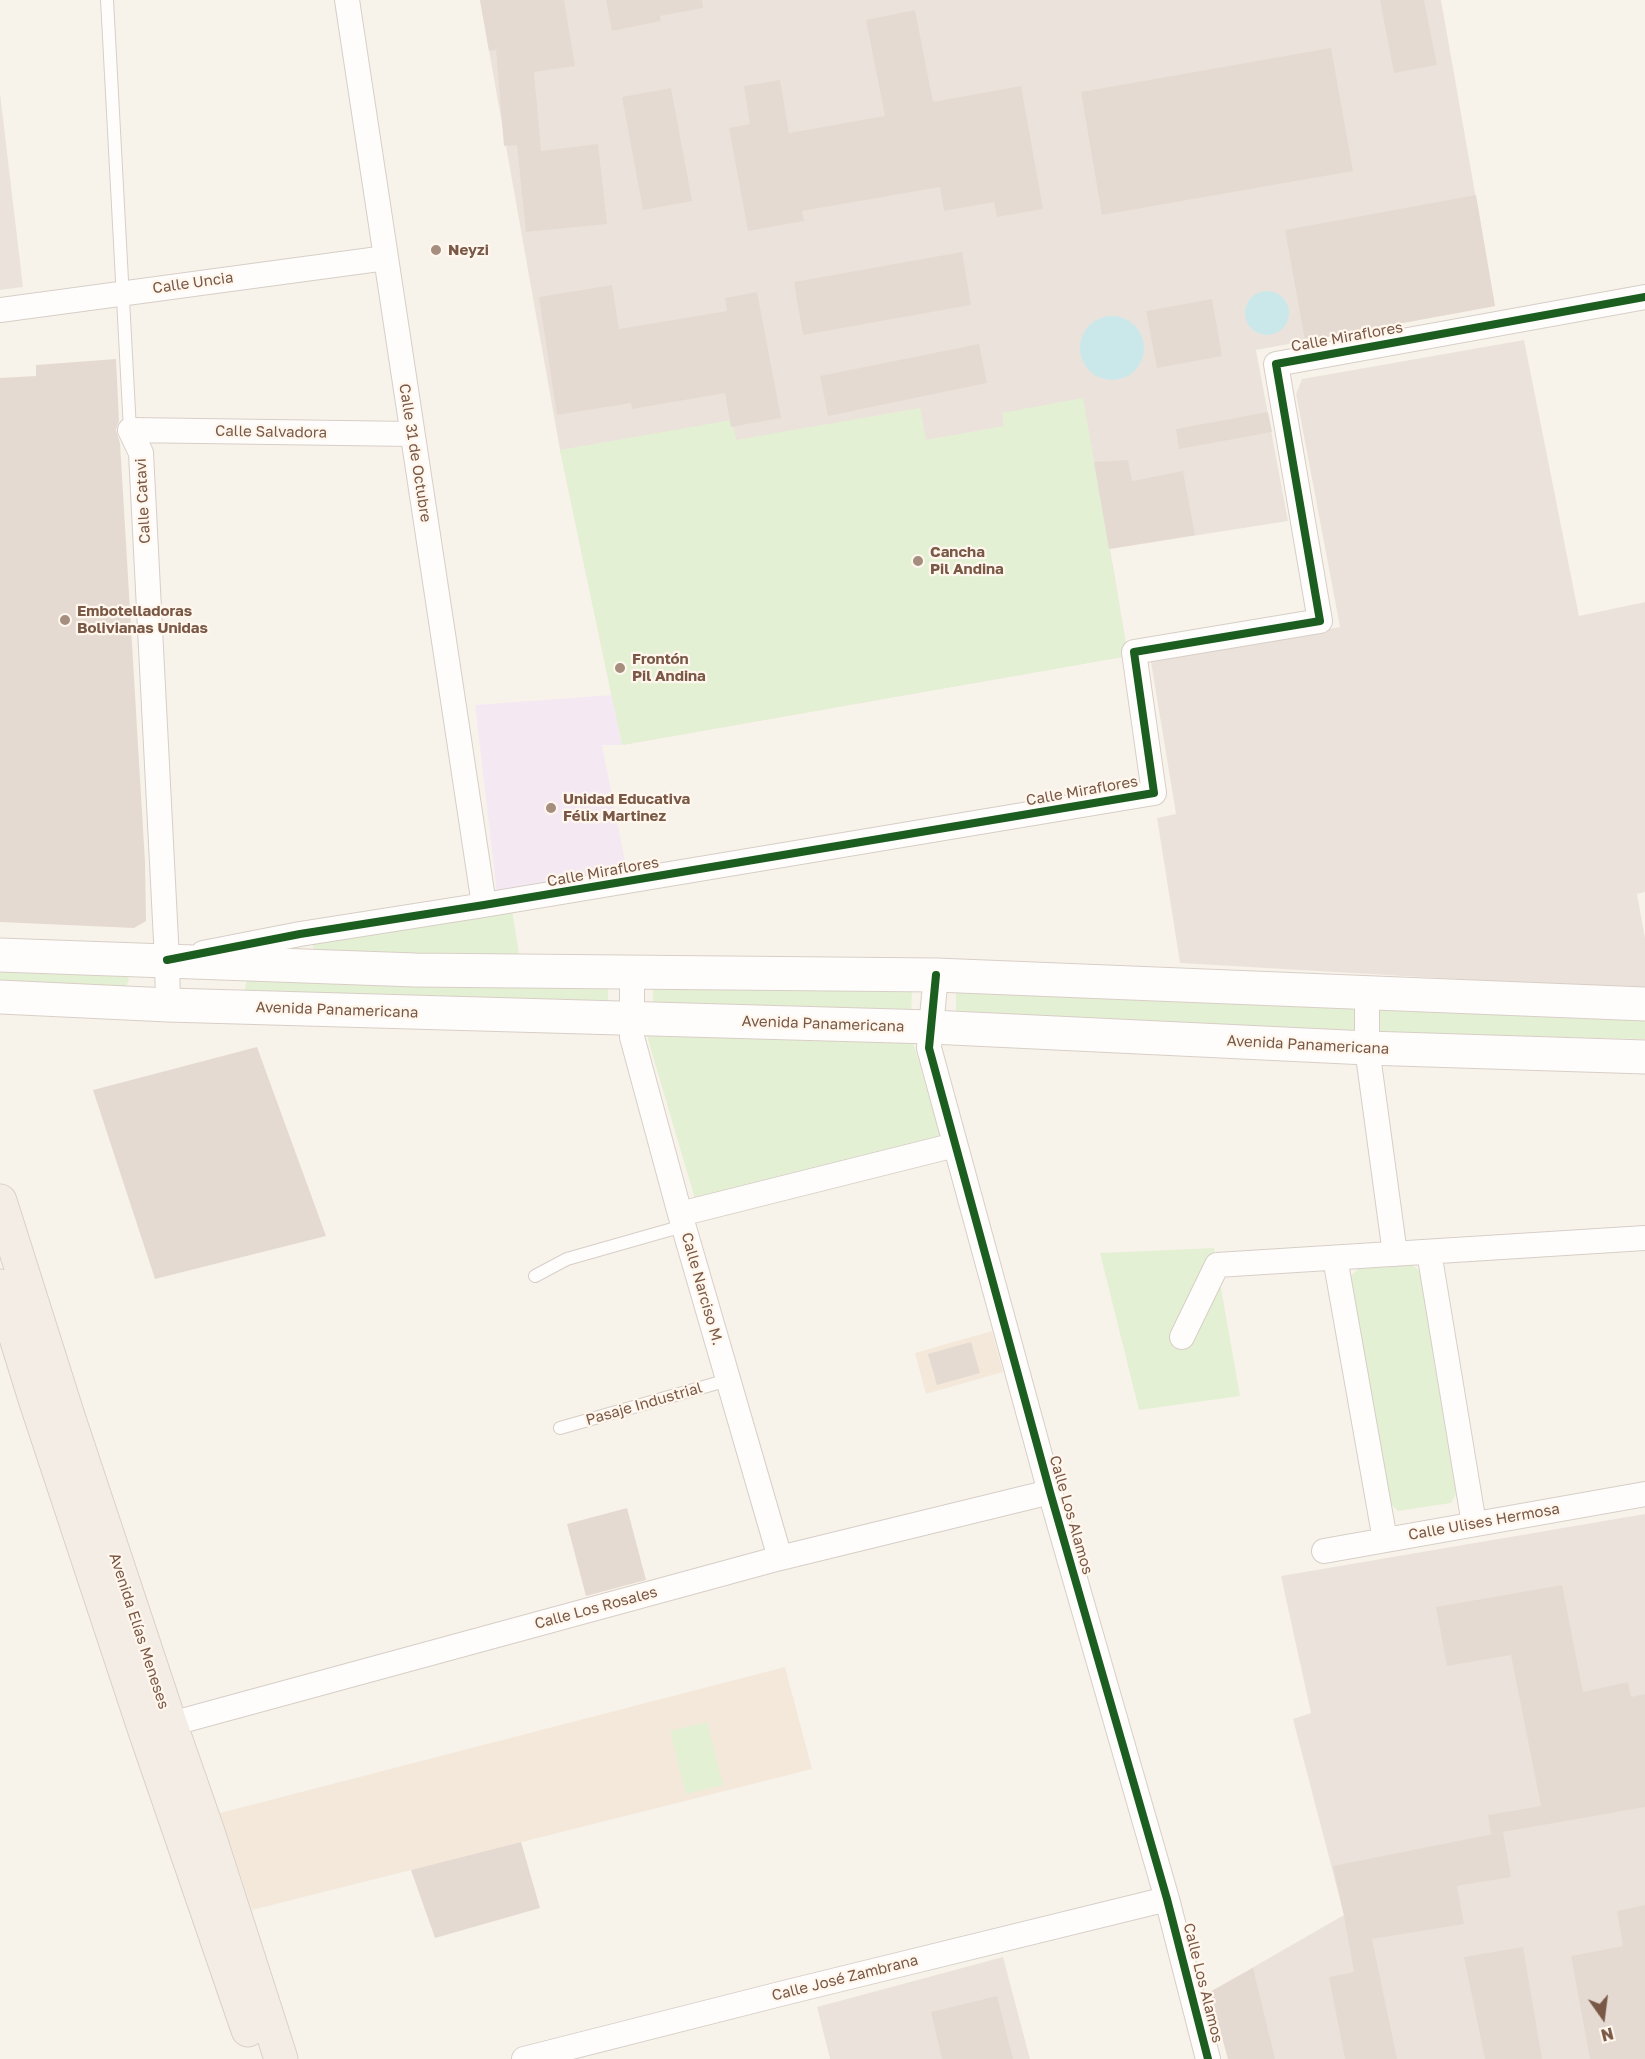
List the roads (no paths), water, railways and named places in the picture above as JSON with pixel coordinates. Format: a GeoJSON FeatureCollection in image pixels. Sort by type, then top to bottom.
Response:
{"type":"FeatureCollection","features":[{"type":"Feature","properties":{"kind":"main road"},"geometry":{"type":"LineString","coordinates":[[0,955],[415,970],[936,975],[1645,1004]]}},
{"type":"Feature","properties":{"kind":"main road","name":"Avenida Panamericana"},"geometry":{"type":"LineString","coordinates":[[0,998],[931,1027],[1366,1048],[1645,1057]]}},
{"type":"Feature","properties":{"kind":"main road","name":"Avenida Elías Meneses"},"geometry":{"type":"LineString","coordinates":[[0,1202],[69,1419],[158,1727]]}},
{"type":"Feature","properties":{"kind":"main road","name":"Avenida Elías Meneses"},"geometry":{"type":"LineString","coordinates":[[0,1287],[35,1399],[281,2059]]}},
{"type":"Feature","properties":{"kind":"main road","name":"Avenida Elías Meneses"},"geometry":{"type":"LineString","coordinates":[[196,1836],[258,2059]]}},
{"type":"Feature","properties":{"kind":"street","name":"Calle 31 de Octubre"},"geometry":{"type":"LineString","coordinates":[[347,0],[483,905]]}},
{"type":"Feature","properties":{"kind":"street","name":"Calle Uncia"},"geometry":{"type":"LineString","coordinates":[[0,310],[386,258]]}},
{"type":"Feature","properties":{"kind":"street","name":"Calle Miraflores"},"geometry":{"type":"LineString","coordinates":[[167,960],[300,934],[1154,793],[1134,651],[1320,621],[1276,364],[1645,297]]}},
{"type":"Feature","properties":{"kind":"street","name":"Calle Salvadora"},"geometry":{"type":"LineString","coordinates":[[130,430],[412,434]]}},
{"type":"Feature","properties":{"kind":"street","name":"Calle Catavi"},"geometry":{"type":"LineString","coordinates":[[130,430],[141,453],[168,1005]]}},
{"type":"Feature","properties":{"kind":"street","name":"Calle Narciso M."},"geometry":{"type":"LineString","coordinates":[[632,971],[632,1037],[682,1220],[780,1558]]}},
{"type":"Feature","properties":{"kind":"street","name":"Calle Los Alamos"},"geometry":{"type":"LineString","coordinates":[[936,975],[929,1048],[1050,1492],[1167,1899],[1208,2059]]}},
{"type":"Feature","properties":{"kind":"street"},"geometry":{"type":"LineString","coordinates":[[1367,992],[1366,1048],[1395,1254]]}},
{"type":"Feature","properties":{"kind":"street"},"geometry":{"type":"LineString","coordinates":[[682,1220],[955,1145]]}},
{"type":"Feature","properties":{"kind":"street"},"geometry":{"type":"LineString","coordinates":[[1182,1337],[1216,1265],[1645,1238]]}},
{"type":"Feature","properties":{"kind":"street"},"geometry":{"type":"LineString","coordinates":[[1430,1252],[1474,1524]]}},
{"type":"Feature","properties":{"kind":"street"},"geometry":{"type":"LineString","coordinates":[[1335,1258],[1385,1540]]}},
{"type":"Feature","properties":{"kind":"street","name":"Calle Los Rosales"},"geometry":{"type":"LineString","coordinates":[[158,1727],[780,1558],[1050,1492]]}},
{"type":"Feature","properties":{"kind":"street","name":"Calle Ulises Hermosa"},"geometry":{"type":"LineString","coordinates":[[1324,1551],[1645,1494]]}},
{"type":"Feature","properties":{"kind":"street","name":"Calle José Zambrana"},"geometry":{"type":"LineString","coordinates":[[524,2059],[1167,1899]]}},
{"type":"Feature","properties":{"kind":"lane","name":"Calle Catavi"},"geometry":{"type":"LineString","coordinates":[[106,0],[130,430]]}},
{"type":"Feature","properties":{"kind":"lane"},"geometry":{"type":"LineString","coordinates":[[536,1276],[567,1259],[682,1220]]}},
{"type":"Feature","properties":{"kind":"lane","name":"Pasaje Industrial"},"geometry":{"type":"LineString","coordinates":[[560,1428],[728,1380]]}},
{"type":"Feature","properties":{"kind":"water"},"geometry":{"type":"Polygon","coordinates":[[[1267,291],[1282,298],[1289,313],[1282,328],[1267,335],[1252,328],[1245,313],[1252,298],[1267,291]]]}},
{"type":"Feature","properties":{"kind":"water"},"geometry":{"type":"Polygon","coordinates":[[[1112,316],[1130,322],[1138,330],[1144,348],[1138,366],[1130,374],[1112,380],[1094,374],[1086,366],[1080,348],[1086,330],[1094,322],[1112,316]]]}},
{"type":"Feature","properties":{"kind":"place","name":"Neyzi"},"geometry":{"type":"Point","coordinates":[436,250]}},
{"type":"Feature","properties":{"kind":"place","name":"Cancha Pil Andina"},"geometry":{"type":"Point","coordinates":[918,561]}},
{"type":"Feature","properties":{"kind":"place","name":"Embotelladoras Bolivianas Unidas"},"geometry":{"type":"Point","coordinates":[65,620]}},
{"type":"Feature","properties":{"kind":"place","name":"Frontón Pil Andina"},"geometry":{"type":"Point","coordinates":[620,668]}},
{"type":"Feature","properties":{"kind":"place","name":"Unidad Educativa Félix Martinez"},"geometry":{"type":"Point","coordinates":[551,808]}}]}
